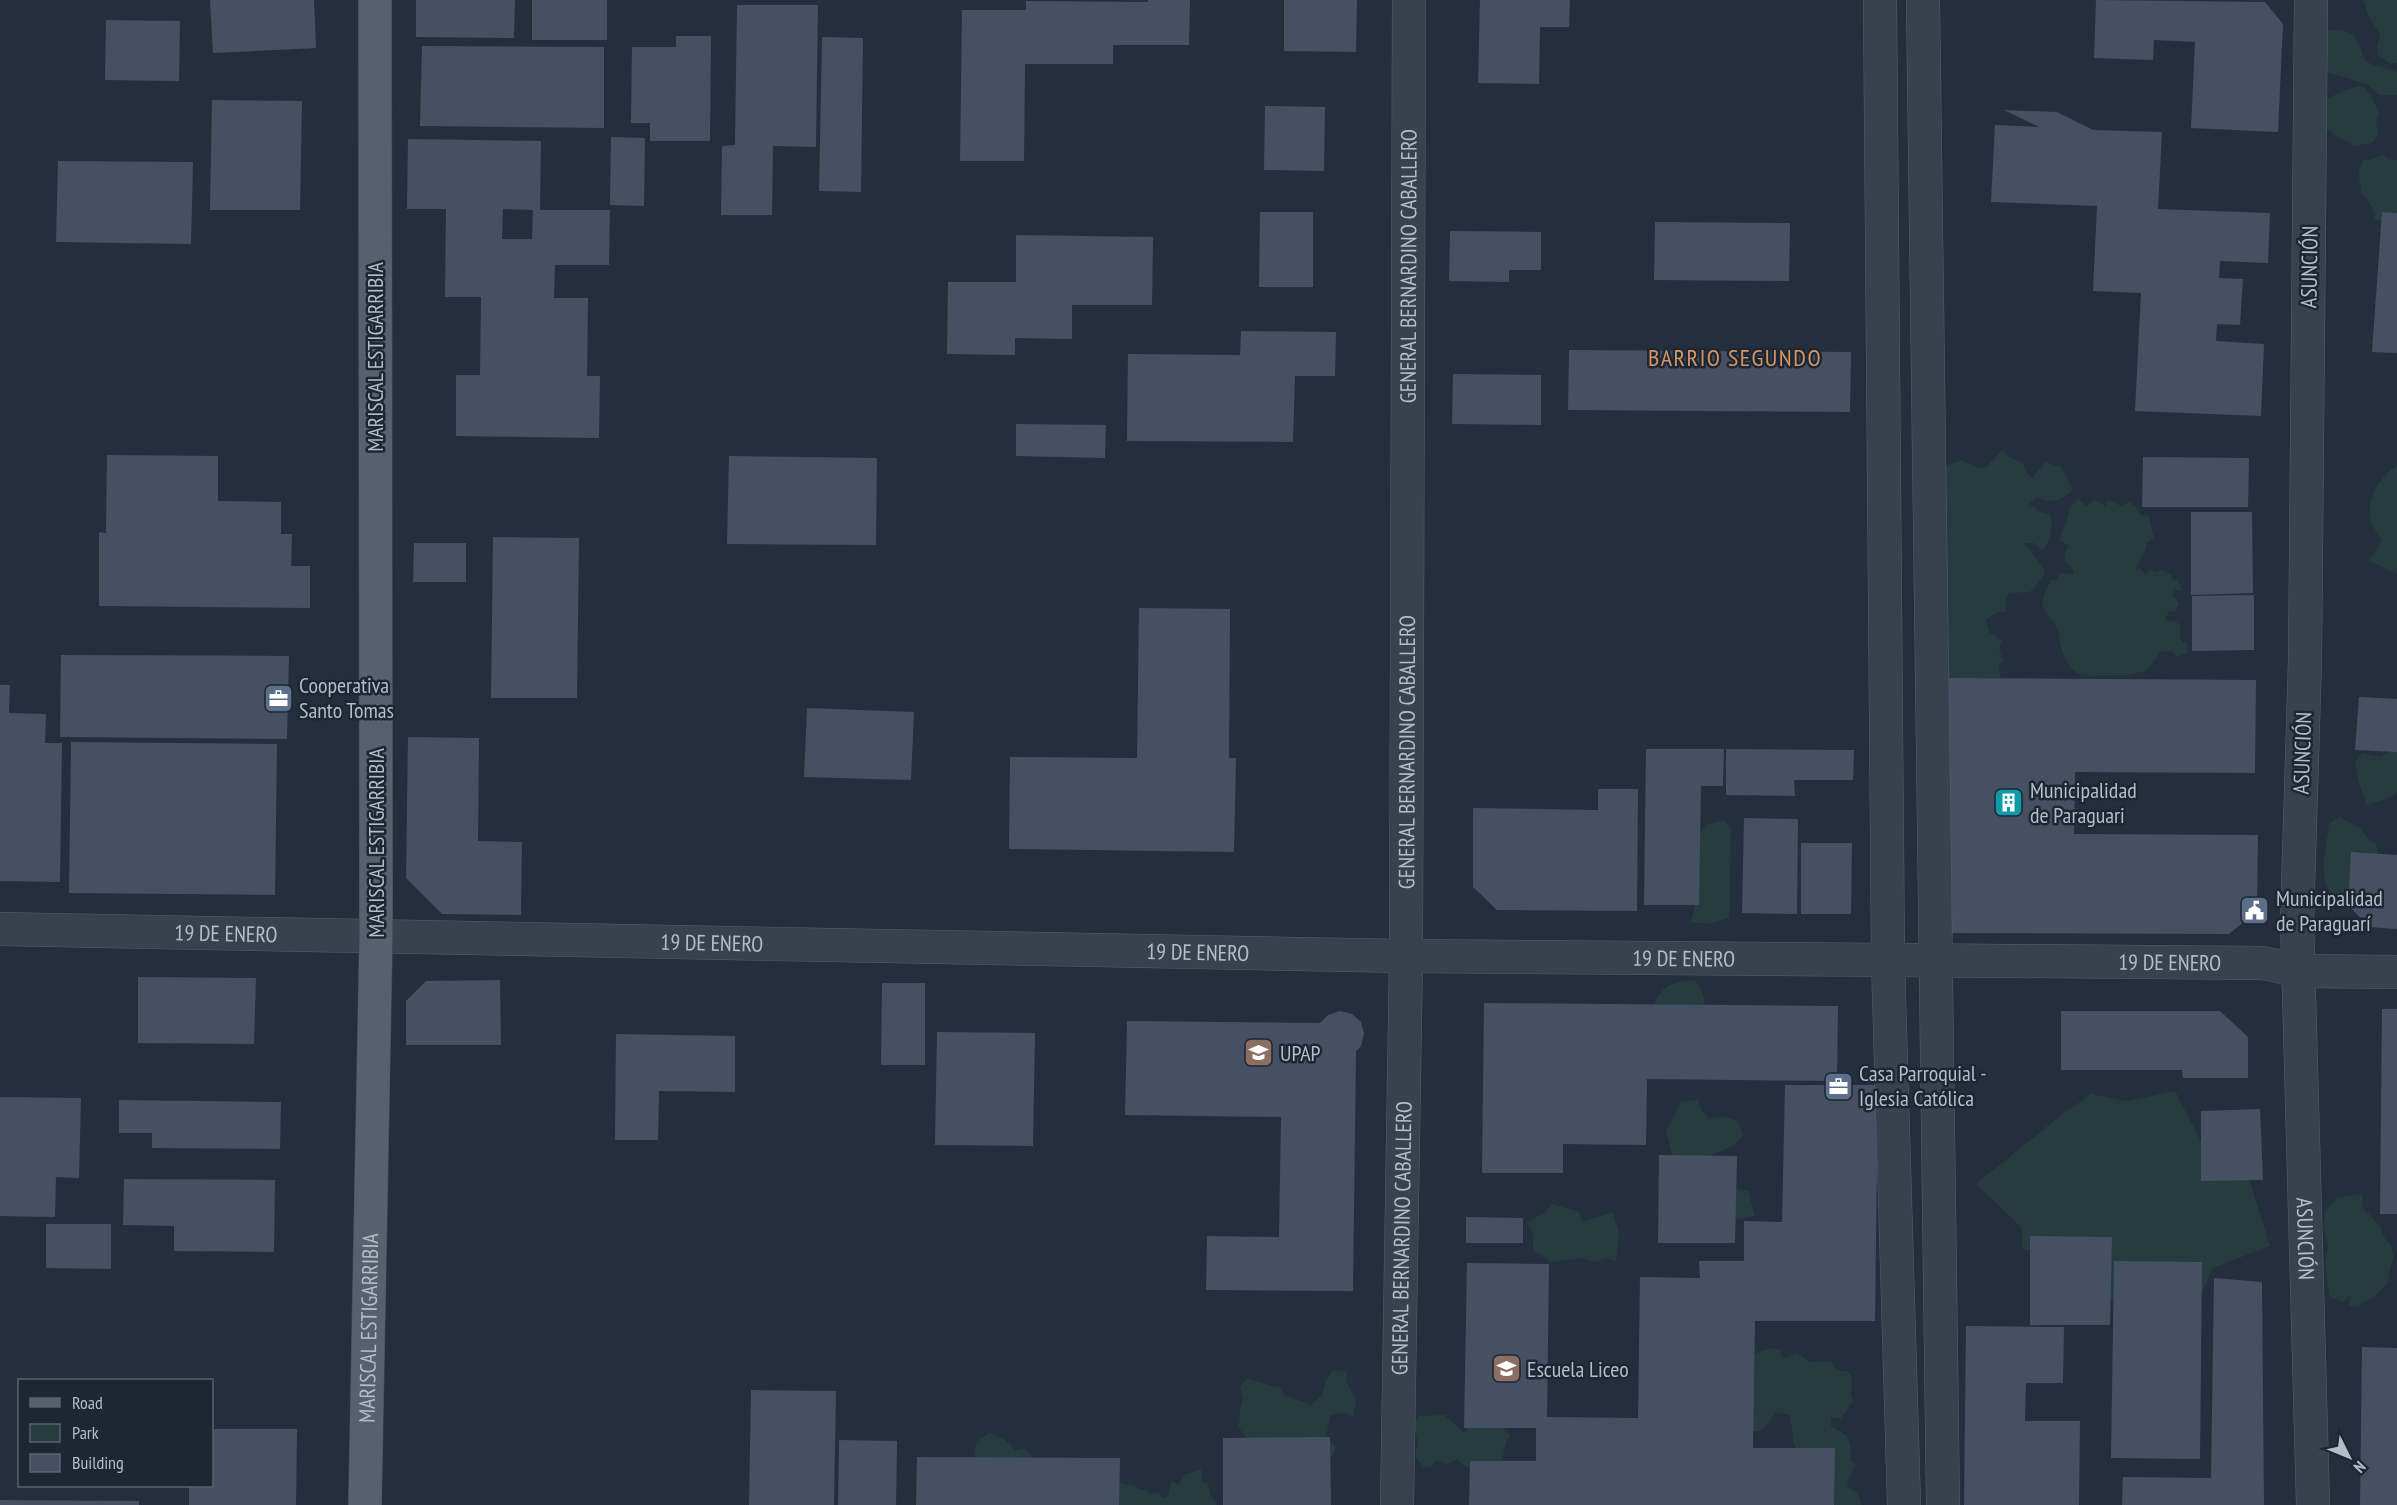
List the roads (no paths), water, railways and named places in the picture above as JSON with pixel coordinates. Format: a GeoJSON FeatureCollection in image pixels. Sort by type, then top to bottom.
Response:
{"type":"FeatureCollection","features":[{"type":"Feature","properties":{"kind":"main road","name":"MARISCAL ESTIGARRIBIA"},"geometry":{"type":"LineString","coordinates":[[365,1505],[376,935],[375,0]]}},
{"type":"Feature","properties":{"kind":"street","name":"GENERAL BERNARDINO CABALLERO"},"geometry":{"type":"LineString","coordinates":[[1397,1505],[1406,956],[1409,0]]}},
{"type":"Feature","properties":{"kind":"street"},"geometry":{"type":"LineString","coordinates":[[1880,0],[1888,961],[1904,1505]]}},
{"type":"Feature","properties":{"kind":"street"},"geometry":{"type":"LineString","coordinates":[[1923,0],[1943,1505]]}},
{"type":"Feature","properties":{"kind":"street","name":"ASUNCIÓN"},"geometry":{"type":"LineString","coordinates":[[2312,0],[2305,660],[2297,920],[2313,1505]]}},
{"type":"Feature","properties":{"kind":"street","name":"19 DE ENERO"},"geometry":{"type":"LineString","coordinates":[[0,929],[1406,956],[2263,963],[2300,971],[2397,972]]}},
{"type":"Feature","properties":{"kind":"place","name":"Cooperativa Santo Tomas"},"geometry":{"type":"Point","coordinates":[278,698]}},
{"type":"Feature","properties":{"kind":"place","name":"Municipalidad de Paraguari"},"geometry":{"type":"Point","coordinates":[2009,803]}},
{"type":"Feature","properties":{"kind":"place","name":"Municipalidad de Paraguarí"},"geometry":{"type":"Point","coordinates":[2255,911]}},
{"type":"Feature","properties":{"kind":"place","name":"UPAP"},"geometry":{"type":"Point","coordinates":[1259,1053]}},
{"type":"Feature","properties":{"kind":"place","name":"Casa Parroquial - Iglesia Católica"},"geometry":{"type":"Point","coordinates":[1838,1086]}},
{"type":"Feature","properties":{"kind":"place","name":"Escuela Liceo"},"geometry":{"type":"Point","coordinates":[1506,1369]}},
{"type":"Feature","properties":{"kind":"district","name":"BARRIO SEGUNDO"},"geometry":{"type":"Point","coordinates":[1735,357]}}]}
